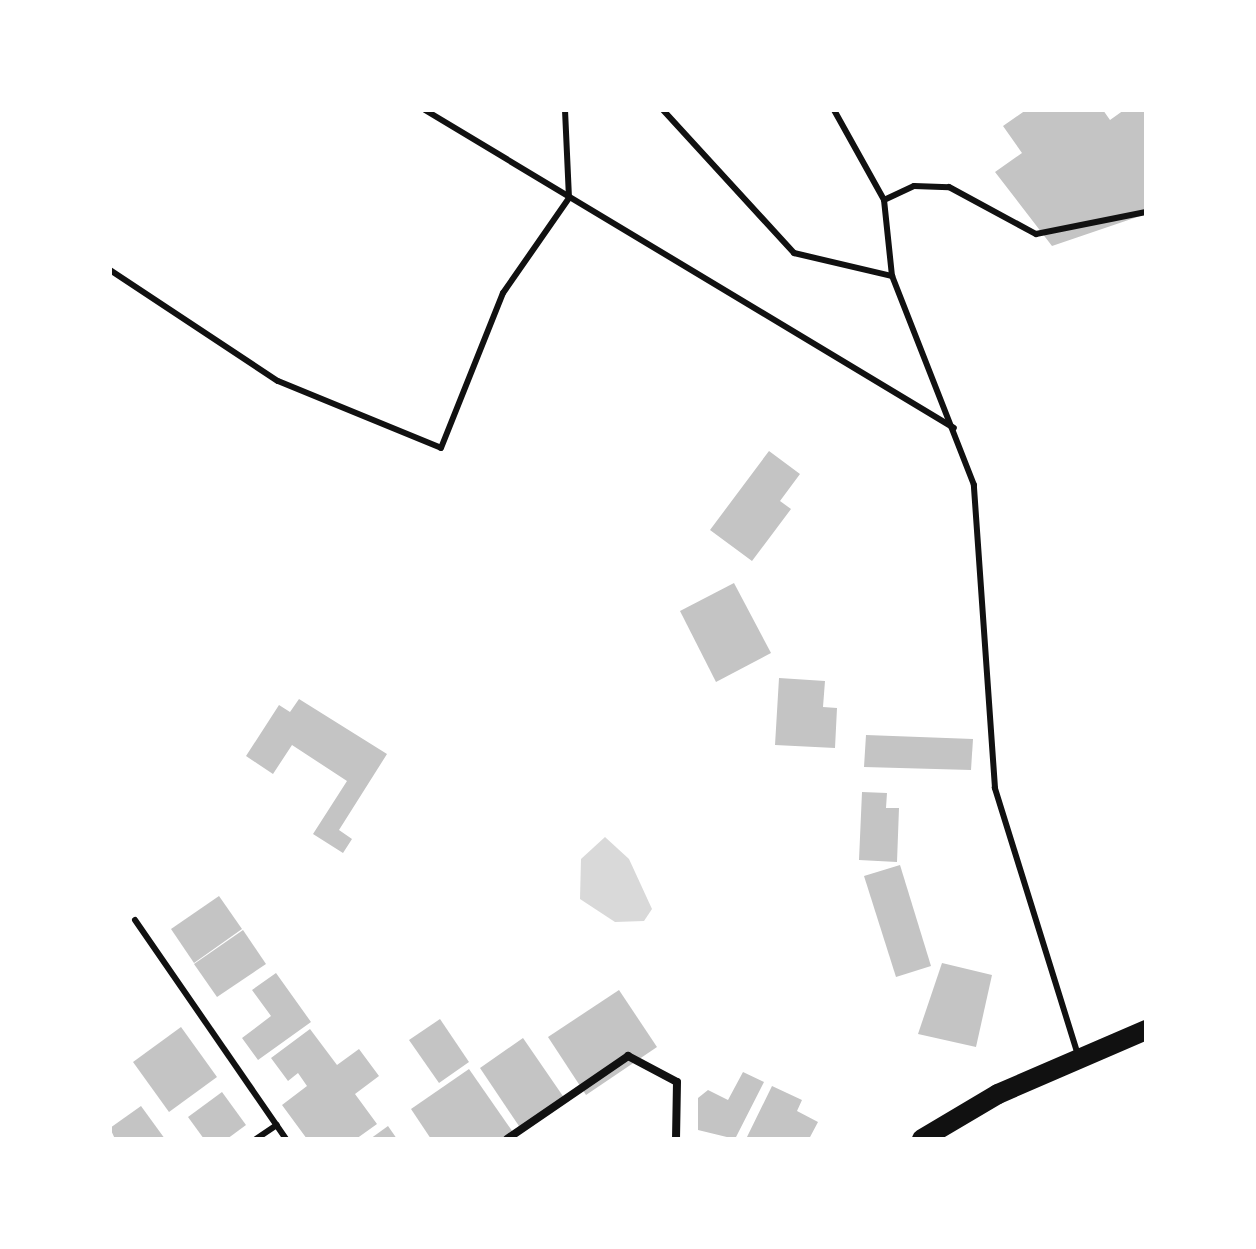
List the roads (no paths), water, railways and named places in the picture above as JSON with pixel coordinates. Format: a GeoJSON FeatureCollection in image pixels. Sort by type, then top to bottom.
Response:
{"type":"FeatureCollection","features":[{"type":"Feature","properties":{"kind":"main road"},"geometry":{"type":"LineString","coordinates":[[922,1139],[1078,1055],[1146,1030]]}},
{"type":"Feature","properties":{"kind":"street"},"geometry":{"type":"LineString","coordinates":[[507,1139],[628,1056],[677,1082],[676,1139]]}},
{"type":"Feature","properties":{"kind":"lane"},"geometry":{"type":"LineString","coordinates":[[425,110],[954,428]]}},
{"type":"Feature","properties":{"kind":"lane"},"geometry":{"type":"LineString","coordinates":[[110,270],[278,381],[441,448],[503,293],[569,198],[565,110]]}},
{"type":"Feature","properties":{"kind":"lane"},"geometry":{"type":"LineString","coordinates":[[663,110],[794,253],[892,276]]}},
{"type":"Feature","properties":{"kind":"lane"},"geometry":{"type":"LineString","coordinates":[[834,110],[884,200],[892,276],[974,485],[995,788],[1078,1055]]}},
{"type":"Feature","properties":{"kind":"lane"},"geometry":{"type":"LineString","coordinates":[[884,200],[914,186],[949,187],[1036,234],[1146,212]]}},
{"type":"Feature","properties":{"kind":"lane"},"geometry":{"type":"LineString","coordinates":[[135,920],[286,1139]]}},
{"type":"Feature","properties":{"kind":"lane"},"geometry":{"type":"LineString","coordinates":[[256,1139],[277,1125]]}}]}
